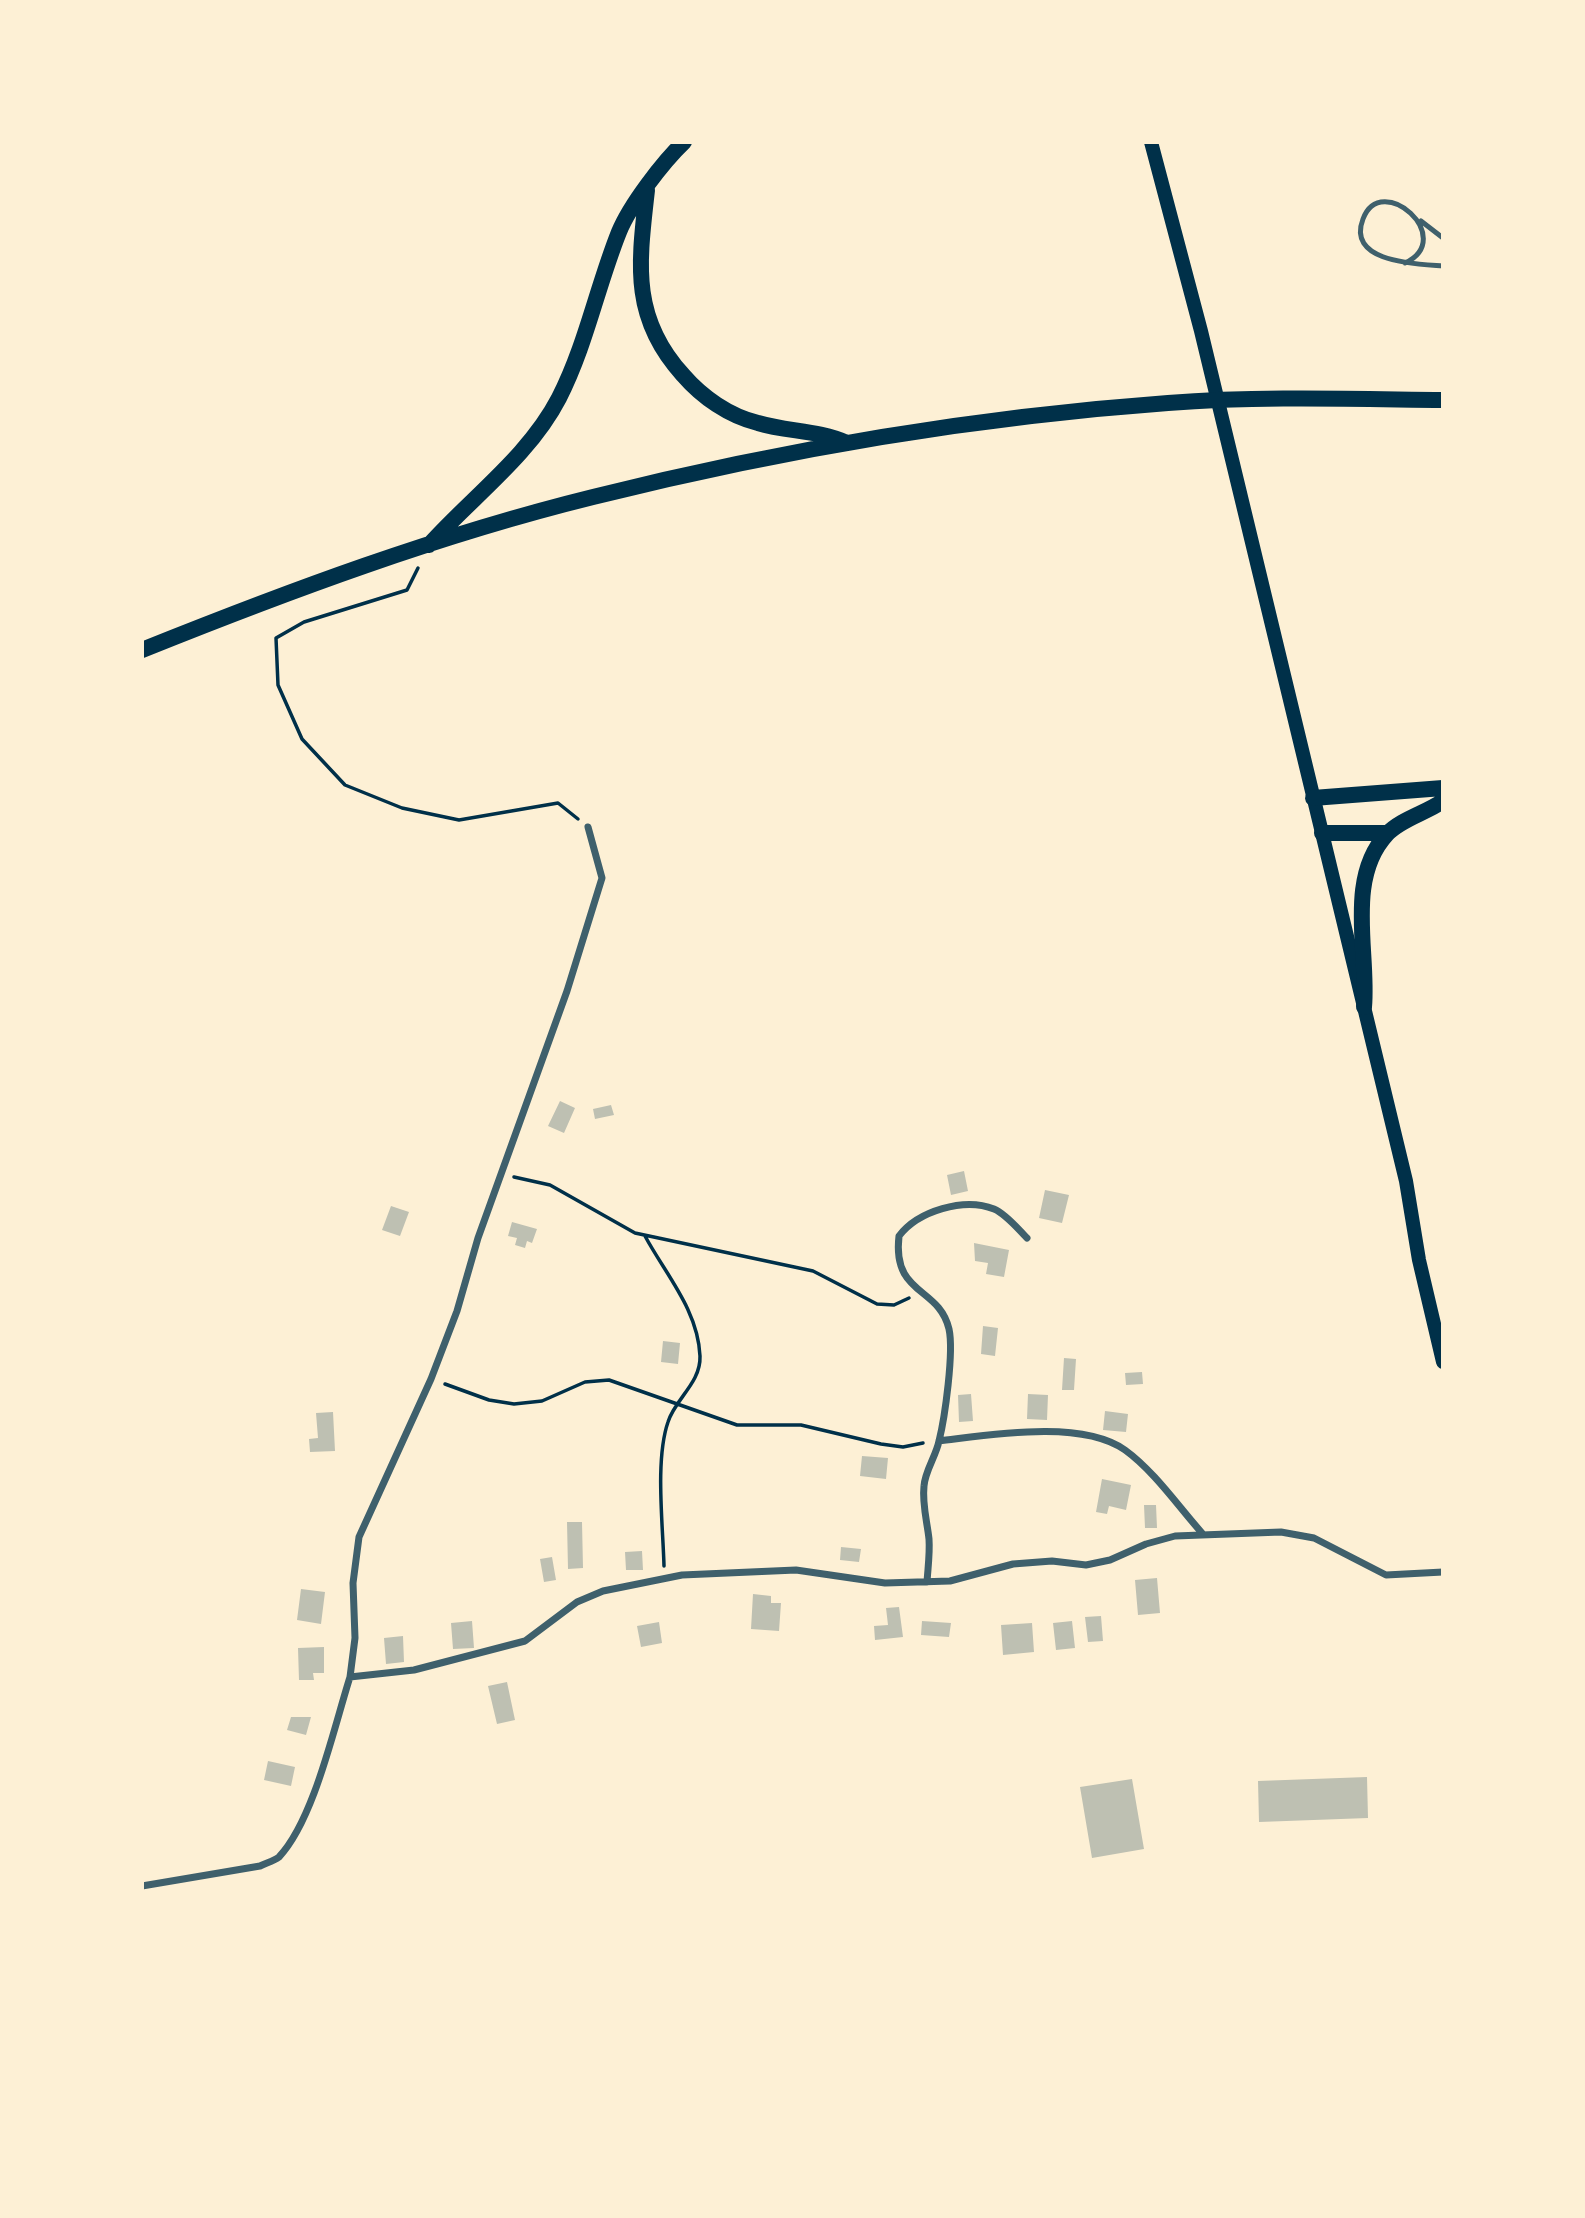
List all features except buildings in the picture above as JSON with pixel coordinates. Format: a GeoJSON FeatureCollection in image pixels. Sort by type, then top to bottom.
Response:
{"type":"FeatureCollection","features":[{"type":"Feature","properties":{"kind":"main road"},"geometry":{"type":"LineString","coordinates":[[429,545],[513,460],[558,400],[577,358],[619,232],[666,160],[684,142]]}},
{"type":"Feature","properties":{"kind":"main road"},"geometry":{"type":"LineString","coordinates":[[1152,142],[1201,331],[1406,1181],[1419,1260],[1443,1362]]}},
{"type":"Feature","properties":{"kind":"main road"},"geometry":{"type":"LineString","coordinates":[[647,190],[640,241],[643,300],[653,331],[669,360],[703,395],[744,419],[822,434],[848,443]]}},
{"type":"Feature","properties":{"kind":"main road"},"geometry":{"type":"LineString","coordinates":[[142,650],[242,609],[429,545],[590,497],[848,443],[922,430],[1168,403],[1258,398],[1443,400]]}},
{"type":"Feature","properties":{"kind":"main road"},"geometry":{"type":"LineString","coordinates":[[1313,798],[1443,788]]}},
{"type":"Feature","properties":{"kind":"main road"},"geometry":{"type":"LineString","coordinates":[[1364,1007],[1366,964],[1360,919],[1362,897],[1372,861],[1387,834],[1443,801]]}},
{"type":"Feature","properties":{"kind":"main road"},"geometry":{"type":"LineString","coordinates":[[1322,833],[1387,834]]}},
{"type":"Feature","properties":{"kind":"street"},"geometry":{"type":"LineString","coordinates":[[142,1886],[260,1866],[278,1858],[292,1838],[313,1795],[350,1677],[355,1638],[354,1583],[359,1537],[431,1379],[567,991],[602,878],[588,827]]}},
{"type":"Feature","properties":{"kind":"street"},"geometry":{"type":"LineString","coordinates":[[927,1582],[930,1556],[924,1484],[939,1441],[950,1354],[949,1331],[942,1312],[901,1270],[897,1256],[899,1236],[922,1216],[939,1210],[978,1205],[997,1210],[1027,1238]]}},
{"type":"Feature","properties":{"kind":"street"},"geometry":{"type":"LineString","coordinates":[[939,1441],[1012,1433],[1080,1434],[1107,1441],[1136,1459],[1202,1533]]}},
{"type":"Feature","properties":{"kind":"street"},"geometry":{"type":"LineString","coordinates":[[350,1677],[414,1670],[526,1641],[577,1602],[603,1591],[665,1578],[735,1571],[796,1570],[885,1583],[950,1581],[1013,1564],[1052,1561],[1086,1565],[1110,1560],[1146,1544],[1202,1533],[1281,1532],[1314,1538],[1386,1575],[1443,1572]]}},
{"type":"Feature","properties":{"kind":"lane"},"geometry":{"type":"LineString","coordinates":[[1443,238],[1399,205],[1383,202],[1373,205],[1362,222],[1362,237],[1367,246],[1384,258],[1405,263],[1443,266]]}},
{"type":"Feature","properties":{"kind":"lane"},"geometry":{"type":"LineString","coordinates":[[1405,263],[1413,259],[1421,247],[1422,227],[1416,217]]}},
{"type":"Feature","properties":{"kind":"path"},"geometry":{"type":"LineString","coordinates":[[429,545],[407,590],[304,622],[276,638],[278,685],[302,739],[345,785],[402,808],[458,820],[558,803],[588,827]]}},
{"type":"Feature","properties":{"kind":"path"},"geometry":{"type":"LineString","coordinates":[[501,1173],[550,1185],[606,1218],[645,1235],[813,1270],[877,1304],[894,1305],[921,1293]]}},
{"type":"Feature","properties":{"kind":"path"},"geometry":{"type":"LineString","coordinates":[[645,1235],[693,1317],[701,1359],[694,1380],[668,1422],[662,1482],[665,1578]]}},
{"type":"Feature","properties":{"kind":"path"},"geometry":{"type":"LineString","coordinates":[[431,1379],[489,1400],[514,1404],[542,1401],[585,1382],[608,1380],[737,1425],[801,1425],[902,1447],[939,1441]]}}]}
